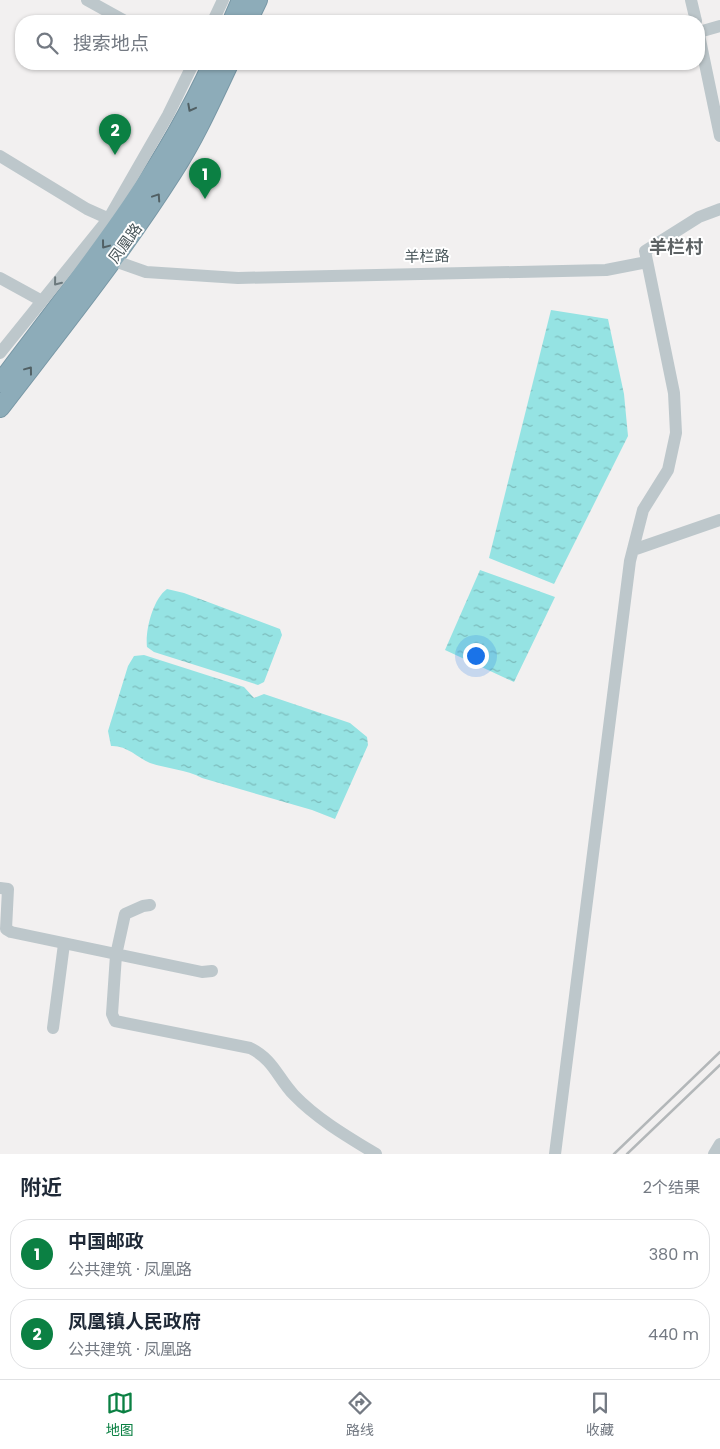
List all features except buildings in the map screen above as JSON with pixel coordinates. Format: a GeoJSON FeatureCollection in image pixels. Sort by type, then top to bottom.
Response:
{"type":"FeatureCollection","features":[{"type":"Feature","properties":{"kind":"highway"},"geometry":{"type":"LineString","coordinates":[[235,15],[241,0]]}},
{"type":"Feature","properties":{"kind":"highway"},"geometry":{"type":"LineString","coordinates":[[251,15],[258,0]]}},
{"type":"Feature","properties":{"kind":"highway","name":"凤凰路"},"geometry":{"type":"LineString","coordinates":[[0,383],[115,221],[162,162],[209,70]]}},
{"type":"Feature","properties":{"kind":"highway","name":"凤凰路"},"geometry":{"type":"LineString","coordinates":[[0,408],[112,260],[175,170],[226,70]]}},
{"type":"Feature","properties":{"kind":"street"},"geometry":{"type":"LineString","coordinates":[[86,0],[114,15]]}},
{"type":"Feature","properties":{"kind":"street"},"geometry":{"type":"LineString","coordinates":[[216,15],[223,0]]}},
{"type":"Feature","properties":{"kind":"street"},"geometry":{"type":"LineString","coordinates":[[691,0],[695,15]]}},
{"type":"Feature","properties":{"kind":"street"},"geometry":{"type":"LineString","coordinates":[[705,32],[720,26]]}},
{"type":"Feature","properties":{"kind":"street"},"geometry":{"type":"LineString","coordinates":[[705,62],[719,129]]}},
{"type":"Feature","properties":{"kind":"street"},"geometry":{"type":"LineString","coordinates":[[0,353],[42,300],[115,221],[190,70]]}},
{"type":"Feature","properties":{"kind":"street"},"geometry":{"type":"LineString","coordinates":[[0,156],[87,209],[115,221]]}},
{"type":"Feature","properties":{"kind":"street"},"geometry":{"type":"LineString","coordinates":[[555,1154],[633,550],[643,510],[668,470],[676,433],[674,393],[645,251],[699,217],[720,209]]}},
{"type":"Feature","properties":{"kind":"street","name":"羊栏路"},"geometry":{"type":"LineString","coordinates":[[112,260],[146,272],[238,278],[606,270],[647,262]]}},
{"type":"Feature","properties":{"kind":"street"},"geometry":{"type":"LineString","coordinates":[[0,278],[42,300]]}},
{"type":"Feature","properties":{"kind":"street"},"geometry":{"type":"LineString","coordinates":[[633,550],[720,520]]}},
{"type":"Feature","properties":{"kind":"street"},"geometry":{"type":"LineString","coordinates":[[0,888],[8,889],[6,929],[116,955],[202,972],[212,971]]}},
{"type":"Feature","properties":{"kind":"street"},"geometry":{"type":"LineString","coordinates":[[150,905],[125,914],[116,955],[112,1014],[115,1021],[250,1048],[261,1053],[270,1061],[294,1095],[308,1108],[342,1134],[376,1154]]}},
{"type":"Feature","properties":{"kind":"street"},"geometry":{"type":"LineString","coordinates":[[53,1028],[64,944]]}},
{"type":"Feature","properties":{"kind":"street"},"geometry":{"type":"LineString","coordinates":[[714,1154],[720,1144]]}},
{"type":"Feature","properties":{"kind":"water"},"geometry":{"type":"Polygon","coordinates":[[[551,310],[608,319],[624,394],[628,436],[554,584],[489,558],[551,310]]]}},
{"type":"Feature","properties":{"kind":"water"},"geometry":{"type":"Polygon","coordinates":[[[480,570],[555,597],[514,682],[445,650],[480,570]]]}},
{"type":"Feature","properties":{"kind":"water"},"geometry":{"type":"Polygon","coordinates":[[[167,589],[184,593],[280,629],[282,635],[264,682],[258,685],[154,652],[147,647],[147,632],[151,615],[158,600],[167,589]]]}},
{"type":"Feature","properties":{"kind":"water"},"geometry":{"type":"Polygon","coordinates":[[[144,655],[244,687],[254,698],[264,694],[350,723],[367,737],[368,745],[335,819],[312,810],[190,773],[156,765],[127,749],[111,746],[108,731],[128,666],[134,656],[144,655]]]}},
{"type":"Feature","properties":{"kind":"railway"},"geometry":{"type":"LineString","coordinates":[[614,1154],[720,1052]]}},
{"type":"Feature","properties":{"kind":"railway"},"geometry":{"type":"LineString","coordinates":[[627,1154],[720,1065]]}},
{"type":"Feature","properties":{"kind":"place","name":"凤凰镇人民政府"},"geometry":{"type":"Point","coordinates":[115,155]}},
{"type":"Feature","properties":{"kind":"place","name":"中国邮政"},"geometry":{"type":"Point","coordinates":[205,199]}},
{"type":"Feature","properties":{"kind":"district","name":"羊栏村"},"geometry":{"type":"Point","coordinates":[676,246]}}]}
